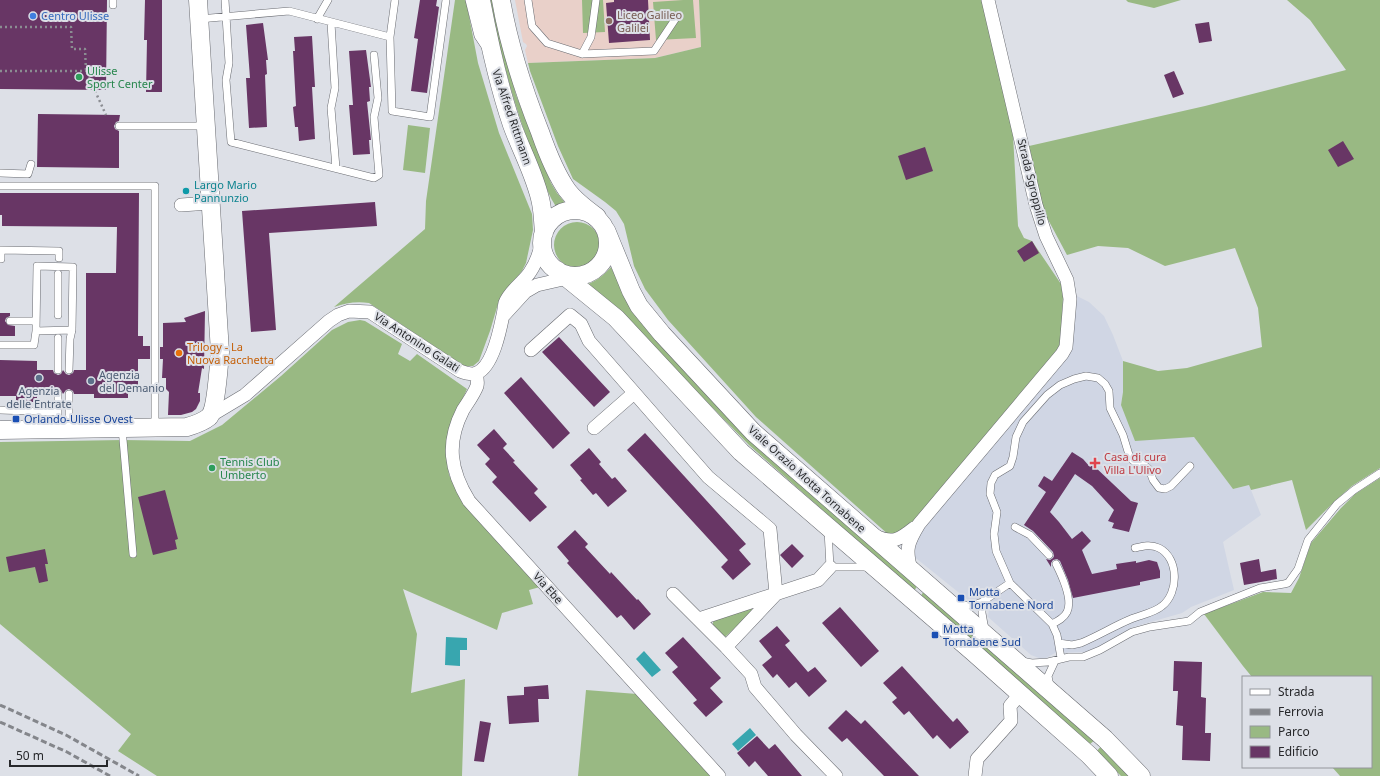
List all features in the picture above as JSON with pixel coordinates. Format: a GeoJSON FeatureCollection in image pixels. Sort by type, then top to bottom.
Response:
{"type":"FeatureCollection","features":[{"type":"Feature","properties":{"kind":"main road"},"geometry":{"type":"LineString","coordinates":[[0,430],[62,423],[122,428],[187,427],[199,423],[210,416],[214,406],[220,352],[198,0]]}},
{"type":"Feature","properties":{"kind":"main road","name":"Via Alfred Rittmann"},"geometry":{"type":"LineString","coordinates":[[481,0],[494,64],[512,125],[537,187],[541,202],[543,237]]}},
{"type":"Feature","properties":{"kind":"main road","name":"Via Alfred Rittmann"},"geometry":{"type":"LineString","coordinates":[[501,0],[519,78],[546,149],[559,177],[568,191],[602,224]]}},
{"type":"Feature","properties":{"kind":"main road"},"geometry":{"type":"LineString","coordinates":[[580,210],[589,212],[602,224],[608,239],[608,248],[606,256],[595,270],[587,274],[567,275],[549,264],[545,257],[543,237],[548,224],[554,218],[566,211],[580,210]]}},
{"type":"Feature","properties":{"kind":"main road","name":"Viale Orazio Motta Tornabene"},"geometry":{"type":"LineString","coordinates":[[602,224],[639,306],[662,334],[753,432],[1105,739],[1141,776]]}},
{"type":"Feature","properties":{"kind":"main road","name":"Viale Orazio Motta Tornabene"},"geometry":{"type":"LineString","coordinates":[[567,275],[616,318],[741,452],[1020,694],[1089,755],[1109,776]]}},
{"type":"Feature","properties":{"kind":"street","name":"Strada Sgroppillo"},"geometry":{"type":"LineString","coordinates":[[919,524],[1062,354],[1066,347],[1070,299],[1067,280],[1046,236],[1036,205],[988,0]]}},
{"type":"Feature","properties":{"kind":"street"},"geometry":{"type":"LineString","coordinates":[[181,205],[210,203]]}},
{"type":"Feature","properties":{"kind":"street"},"geometry":{"type":"LineString","coordinates":[[476,373],[483,369],[490,358],[497,341],[505,303],[510,294],[530,272],[539,255],[543,237]]}},
{"type":"Feature","properties":{"kind":"street"},"geometry":{"type":"LineString","coordinates":[[503,316],[526,292],[537,285],[567,275]]}},
{"type":"Feature","properties":{"kind":"street","name":"Via Antonino Galati"},"geometry":{"type":"LineString","coordinates":[[210,416],[245,395],[329,321],[338,315],[349,311],[370,312],[460,371],[468,374],[476,373]]}},
{"type":"Feature","properties":{"kind":"street"},"geometry":{"type":"LineString","coordinates":[[530,350],[570,316],[581,324],[590,342],[708,477],[770,529],[776,594],[726,647]]}},
{"type":"Feature","properties":{"kind":"street","name":"Via Ebe"},"geometry":{"type":"LineString","coordinates":[[476,373],[477,384],[457,424],[452,450],[454,467],[469,501],[720,776]]}},
{"type":"Feature","properties":{"kind":"street"},"geometry":{"type":"LineString","coordinates":[[594,428],[634,393]]}},
{"type":"Feature","properties":{"kind":"street"},"geometry":{"type":"LineString","coordinates":[[869,534],[892,541],[904,536],[919,524]]}},
{"type":"Feature","properties":{"kind":"street"},"geometry":{"type":"LineString","coordinates":[[911,570],[907,557],[908,546],[910,538],[919,524]]}},
{"type":"Feature","properties":{"kind":"street"},"geometry":{"type":"LineString","coordinates":[[699,619],[818,580],[830,567]]}},
{"type":"Feature","properties":{"kind":"street"},"geometry":{"type":"LineString","coordinates":[[673,594],[751,674],[755,687],[786,723],[836,776]]}},
{"type":"Feature","properties":{"kind":"street"},"geometry":{"type":"LineString","coordinates":[[975,776],[977,759],[1011,721],[1010,706],[1020,694]]}},
{"type":"Feature","properties":{"kind":"lane"},"geometry":{"type":"LineString","coordinates":[[225,0],[229,63],[226,80],[231,142],[374,178],[379,175],[374,117],[378,98],[374,55]]}},
{"type":"Feature","properties":{"kind":"lane"},"geometry":{"type":"LineString","coordinates":[[317,19],[328,0]]}},
{"type":"Feature","properties":{"kind":"lane"},"geometry":{"type":"LineString","coordinates":[[395,0],[390,37],[392,111],[430,117],[446,0]]}},
{"type":"Feature","properties":{"kind":"lane"},"geometry":{"type":"LineString","coordinates":[[470,0],[478,36],[494,64]]}},
{"type":"Feature","properties":{"kind":"lane"},"geometry":{"type":"LineString","coordinates":[[528,0],[532,26],[547,43],[582,54],[654,51],[676,18]]}},
{"type":"Feature","properties":{"kind":"lane"},"geometry":{"type":"LineString","coordinates":[[582,54],[592,37],[596,0]]}},
{"type":"Feature","properties":{"kind":"lane"},"geometry":{"type":"LineString","coordinates":[[199,19],[289,11],[390,37]]}},
{"type":"Feature","properties":{"kind":"lane"},"geometry":{"type":"LineString","coordinates":[[331,23],[335,88],[331,108],[336,168]]}},
{"type":"Feature","properties":{"kind":"lane"},"geometry":{"type":"LineString","coordinates":[[119,126],[205,126]]}},
{"type":"Feature","properties":{"kind":"lane"},"geometry":{"type":"LineString","coordinates":[[0,173],[28,174],[31,164]]}},
{"type":"Feature","properties":{"kind":"lane"},"geometry":{"type":"LineString","coordinates":[[0,186],[155,186],[155,428]]}},
{"type":"Feature","properties":{"kind":"lane"},"geometry":{"type":"LineString","coordinates":[[1,259],[1,250],[59,251],[59,258]]}},
{"type":"Feature","properties":{"kind":"lane"},"geometry":{"type":"LineString","coordinates":[[0,345],[34,345],[36,331],[37,266],[73,267],[72,330],[70,339],[69,370]]}},
{"type":"Feature","properties":{"kind":"lane"},"geometry":{"type":"LineString","coordinates":[[58,274],[58,315]]}},
{"type":"Feature","properties":{"kind":"lane"},"geometry":{"type":"LineString","coordinates":[[10,321],[36,322]]}},
{"type":"Feature","properties":{"kind":"lane"},"geometry":{"type":"LineString","coordinates":[[36,331],[72,330]]}},
{"type":"Feature","properties":{"kind":"lane"},"geometry":{"type":"LineString","coordinates":[[58,338],[58,370]]}},
{"type":"Feature","properties":{"kind":"lane"},"geometry":{"type":"LineString","coordinates":[[1051,692],[1048,676],[1058,659],[1059,643],[1057,635],[1052,624],[1010,583],[996,551],[994,534],[997,512],[990,494],[991,483],[995,475],[1010,466],[1016,437],[1023,422],[1047,395],[1060,385],[1086,376],[1098,378],[1105,384],[1109,392],[1110,408],[1123,436],[1130,458],[1136,463],[1143,464],[1149,469],[1153,480],[1159,488],[1165,489],[1171,486],[1190,466]]}},
{"type":"Feature","properties":{"kind":"lane"},"geometry":{"type":"LineString","coordinates":[[58,394],[62,423]]}},
{"type":"Feature","properties":{"kind":"lane"},"geometry":{"type":"LineString","coordinates":[[62,423],[69,394]]}},
{"type":"Feature","properties":{"kind":"lane"},"geometry":{"type":"LineString","coordinates":[[0,410],[62,423]]}},
{"type":"Feature","properties":{"kind":"lane"},"geometry":{"type":"LineString","coordinates":[[122,428],[133,554]]}},
{"type":"Feature","properties":{"kind":"lane"},"geometry":{"type":"LineString","coordinates":[[1016,661],[1032,663],[1084,657],[1132,632],[1150,627],[1189,621],[1200,612],[1260,588],[1288,583],[1298,569],[1308,540],[1337,504],[1354,490],[1380,473]]}},
{"type":"Feature","properties":{"kind":"lane"},"geometry":{"type":"LineString","coordinates":[[828,527],[830,567],[874,567]]}},
{"type":"Feature","properties":{"kind":"lane"},"geometry":{"type":"LineString","coordinates":[[1015,527],[1030,535],[1049,555]]}},
{"type":"Feature","properties":{"kind":"lane"},"geometry":{"type":"LineString","coordinates":[[1059,643],[1072,645],[1081,644],[1131,619],[1161,607],[1169,600],[1175,587],[1173,569],[1169,556],[1159,548],[1146,545],[1135,548]]}},
{"type":"Feature","properties":{"kind":"lane"},"geometry":{"type":"LineString","coordinates":[[1052,624],[1062,618],[1067,612],[1069,603],[1061,574],[1056,564]]}},
{"type":"Feature","properties":{"kind":"lane"},"geometry":{"type":"LineString","coordinates":[[953,606],[973,605],[982,602],[1010,583]]}},
{"type":"Feature","properties":{"kind":"lane"},"geometry":{"type":"LineString","coordinates":[[982,602],[982,618],[986,635]]}},
{"type":"Feature","properties":{"kind":"path"},"geometry":{"type":"LineString","coordinates":[[0,27],[71,26],[72,49],[85,49],[86,71],[106,115]]}},
{"type":"Feature","properties":{"kind":"path"},"geometry":{"type":"LineString","coordinates":[[0,72],[86,71]]}},
{"type":"Feature","properties":{"kind":"shaded area","name":"Liceo Galileo Galilei"},"geometry":{"type":"Polygon","coordinates":[[[515,0],[699,0],[701,47],[655,58],[528,63],[525,50],[527,46],[523,42],[515,0]]]}},
{"type":"Feature","properties":{"kind":"shaded area","name":"Casa di cura Villa L'Ulivo"},"geometry":{"type":"Polygon","coordinates":[[[1075,295],[1089,302],[1104,316],[1113,335],[1123,361],[1123,392],[1121,405],[1194,437],[1233,489],[1249,485],[1261,515],[1223,542],[1234,590],[1191,607],[1182,613],[1133,627],[1097,648],[1085,652],[1055,653],[1046,658],[1039,658],[1031,655],[988,617],[989,608],[979,599],[968,600],[912,555],[912,541],[1075,295]]]}},
{"type":"Feature","properties":{"kind":"green space"},"geometry":{"type":"Polygon","coordinates":[[[455,0],[466,0],[478,63],[499,133],[532,214],[533,230],[526,263],[522,271],[501,297],[479,361],[473,366],[464,366],[369,303],[351,303],[334,307],[425,229],[426,201],[455,0]]]}},
{"type":"Feature","properties":{"kind":"green space"},"geometry":{"type":"Polygon","coordinates":[[[489,0],[493,0],[516,95],[551,183],[566,204],[558,209],[552,200],[538,168],[516,106],[504,64],[489,0]]]}},
{"type":"Feature","properties":{"kind":"green space"},"geometry":{"type":"Polygon","coordinates":[[[582,0],[603,0],[605,32],[583,33],[582,0]]]}},
{"type":"Feature","properties":{"kind":"green space"},"geometry":{"type":"Polygon","coordinates":[[[693,0],[696,38],[656,40],[653,2],[693,0]]]}},
{"type":"Feature","properties":{"kind":"green space"},"geometry":{"type":"Polygon","coordinates":[[[699,0],[982,0],[1007,102],[1013,135],[1018,226],[1024,238],[1032,241],[1061,284],[1063,297],[1061,345],[915,522],[906,529],[890,536],[756,417],[668,320],[645,289],[634,266],[624,224],[616,211],[573,179],[558,146],[530,71],[528,63],[655,58],[701,47],[699,0]]]}},
{"type":"Feature","properties":{"kind":"green space"},"geometry":{"type":"Polygon","coordinates":[[[1126,0],[1181,0],[1154,8],[1128,2],[1126,0]]]}},
{"type":"Feature","properties":{"kind":"green space"},"geometry":{"type":"Polygon","coordinates":[[[1287,0],[1380,0],[1380,468],[1352,486],[1306,530],[1292,480],[1251,490],[1249,485],[1233,489],[1194,437],[1135,441],[1121,405],[1123,392],[1123,361],[1158,371],[1187,368],[1262,347],[1258,308],[1235,248],[1165,266],[1128,248],[1098,246],[1067,255],[1044,212],[1029,146],[1205,106],[1346,70],[1310,20],[1287,0]]]}},
{"type":"Feature","properties":{"kind":"green space"},"geometry":{"type":"Polygon","coordinates":[[[408,125],[430,128],[425,173],[403,170],[408,125]]]}},
{"type":"Feature","properties":{"kind":"green space"},"geometry":{"type":"Polygon","coordinates":[[[572,222],[582,222],[590,226],[596,232],[600,240],[600,250],[596,258],[590,264],[582,268],[572,268],[564,264],[558,258],[554,250],[554,240],[558,232],[564,226],[572,222]]]}},
{"type":"Feature","properties":{"kind":"green space"},"geometry":{"type":"Polygon","coordinates":[[[611,267],[621,288],[918,585],[914,591],[749,445],[618,311],[588,284],[601,277],[611,267]]]}},
{"type":"Feature","properties":{"kind":"green space"},"geometry":{"type":"Polygon","coordinates":[[[360,320],[365,321],[402,344],[398,354],[410,361],[417,354],[467,389],[450,427],[446,442],[449,475],[461,497],[540,587],[529,590],[533,604],[502,613],[497,630],[403,589],[417,634],[411,693],[465,679],[462,776],[157,776],[118,751],[131,734],[0,624],[0,442],[123,440],[190,441],[222,425],[281,376],[332,330],[348,322],[360,320]]]}},
{"type":"Feature","properties":{"kind":"green space"},"geometry":{"type":"Polygon","coordinates":[[[1380,478],[1380,776],[1340,776],[1333,768],[1372,768],[1372,676],[1251,676],[1204,614],[1263,592],[1291,593],[1299,578],[1311,543],[1355,494],[1380,478]]]}},
{"type":"Feature","properties":{"kind":"green space"},"geometry":{"type":"Polygon","coordinates":[[[924,591],[1096,739],[1090,744],[920,597],[924,591]]]}},
{"type":"Feature","properties":{"kind":"green space"},"geometry":{"type":"Polygon","coordinates":[[[759,606],[725,637],[713,625],[715,620],[759,606]]]}},
{"type":"Feature","properties":{"kind":"green space"},"geometry":{"type":"Polygon","coordinates":[[[586,690],[637,694],[712,776],[578,776],[586,690]]]}},
{"type":"Feature","properties":{"kind":"green space"},"geometry":{"type":"Polygon","coordinates":[[[1101,746],[1130,776],[1121,776],[1097,751],[1101,746]]]}},
{"type":"Feature","properties":{"kind":"water"},"geometry":{"type":"Polygon","coordinates":[[[446,637],[467,638],[467,650],[460,650],[460,666],[445,665],[446,637]]]}},
{"type":"Feature","properties":{"kind":"water"},"geometry":{"type":"Polygon","coordinates":[[[644,651],[661,670],[652,677],[636,659],[644,651]]]}},
{"type":"Feature","properties":{"kind":"water"},"geometry":{"type":"Polygon","coordinates":[[[750,728],[756,735],[738,751],[732,744],[750,728]]]}},
{"type":"Feature","properties":{"kind":"building"},"geometry":{"type":"Polygon","coordinates":[[[0,0],[107,0],[106,90],[0,89],[0,0]]]}},
{"type":"Feature","properties":{"kind":"building"},"geometry":{"type":"Polygon","coordinates":[[[145,0],[162,0],[162,92],[146,92],[147,40],[144,40],[145,0]]]}},
{"type":"Feature","properties":{"kind":"building"},"geometry":{"type":"Polygon","coordinates":[[[420,0],[437,0],[436,6],[439,7],[427,93],[411,91],[418,39],[414,38],[420,0]]]}},
{"type":"Feature","properties":{"kind":"building"},"geometry":{"type":"Polygon","coordinates":[[[614,0],[648,0],[650,40],[609,43],[606,3],[614,2],[614,0]]]}},
{"type":"Feature","properties":{"kind":"building"},"geometry":{"type":"Polygon","coordinates":[[[1209,22],[1212,41],[1199,43],[1195,24],[1209,22]]]}},
{"type":"Feature","properties":{"kind":"building"},"geometry":{"type":"Polygon","coordinates":[[[263,23],[268,60],[266,60],[267,74],[265,75],[267,127],[249,128],[246,78],[250,78],[246,25],[263,23]]]}},
{"type":"Feature","properties":{"kind":"building"},"geometry":{"type":"Polygon","coordinates":[[[312,36],[315,87],[312,87],[315,139],[299,141],[298,127],[295,127],[293,107],[296,106],[293,51],[295,51],[294,37],[312,36]]]}},
{"type":"Feature","properties":{"kind":"building"},"geometry":{"type":"Polygon","coordinates":[[[366,50],[371,87],[369,87],[370,101],[367,102],[371,140],[369,140],[370,154],[353,155],[349,105],[353,105],[349,51],[366,50]]]}},
{"type":"Feature","properties":{"kind":"building"},"geometry":{"type":"Polygon","coordinates":[[[1174,71],[1184,94],[1173,98],[1164,75],[1174,71]]]}},
{"type":"Feature","properties":{"kind":"building"},"geometry":{"type":"Polygon","coordinates":[[[38,114],[120,115],[119,121],[116,122],[114,126],[115,129],[119,131],[119,168],[37,167],[38,114]]]}},
{"type":"Feature","properties":{"kind":"building"},"geometry":{"type":"Polygon","coordinates":[[[1343,141],[1354,159],[1338,167],[1328,150],[1343,141]]]}},
{"type":"Feature","properties":{"kind":"building"},"geometry":{"type":"Polygon","coordinates":[[[925,147],[933,171],[906,180],[898,156],[925,147]]]}},
{"type":"Feature","properties":{"kind":"building"},"geometry":{"type":"Polygon","coordinates":[[[0,193],[139,193],[138,336],[143,336],[143,346],[150,346],[150,359],[138,359],[138,393],[128,393],[128,398],[94,398],[94,394],[74,394],[73,391],[69,389],[63,394],[61,390],[58,389],[54,391],[53,394],[37,394],[37,399],[35,399],[35,402],[16,402],[16,396],[0,396],[0,360],[37,361],[37,370],[53,370],[54,373],[58,375],[61,374],[63,370],[69,375],[73,373],[74,370],[86,370],[86,273],[116,273],[117,227],[2,226],[2,215],[0,215],[0,193]]]}},
{"type":"Feature","properties":{"kind":"building"},"geometry":{"type":"Polygon","coordinates":[[[375,202],[377,226],[269,233],[276,330],[251,332],[242,211],[375,202]]]}},
{"type":"Feature","properties":{"kind":"building"},"geometry":{"type":"Polygon","coordinates":[[[1032,241],[1039,253],[1024,262],[1017,251],[1032,241]]]}},
{"type":"Feature","properties":{"kind":"building"},"geometry":{"type":"Polygon","coordinates":[[[205,311],[204,369],[202,368],[198,393],[200,393],[200,401],[196,409],[192,412],[181,415],[168,415],[169,392],[166,389],[166,378],[162,378],[163,359],[160,359],[160,347],[163,347],[163,323],[186,322],[184,318],[205,311]]]}},
{"type":"Feature","properties":{"kind":"building"},"geometry":{"type":"Polygon","coordinates":[[[0,313],[10,313],[10,316],[6,318],[5,321],[8,325],[15,326],[15,336],[0,336],[0,313]]]}},
{"type":"Feature","properties":{"kind":"building"},"geometry":{"type":"Polygon","coordinates":[[[559,337],[610,392],[594,407],[542,352],[559,337]]]}},
{"type":"Feature","properties":{"kind":"building"},"geometry":{"type":"Polygon","coordinates":[[[521,377],[570,433],[553,449],[504,393],[521,377]]]}},
{"type":"Feature","properties":{"kind":"building"},"geometry":{"type":"Polygon","coordinates":[[[494,429],[507,444],[503,448],[515,461],[513,462],[538,489],[534,493],[547,507],[530,522],[492,482],[497,477],[485,464],[490,459],[477,445],[494,429]]]}},
{"type":"Feature","properties":{"kind":"building"},"geometry":{"type":"Polygon","coordinates":[[[645,433],[746,544],[739,550],[751,564],[733,580],[721,567],[728,560],[627,450],[645,433]]]}},
{"type":"Feature","properties":{"kind":"building"},"geometry":{"type":"Polygon","coordinates":[[[589,448],[601,462],[599,464],[612,479],[615,477],[627,491],[608,507],[596,493],[593,495],[570,465],[589,448]]]}},
{"type":"Feature","properties":{"kind":"building"},"geometry":{"type":"Polygon","coordinates":[[[1072,452],[1083,459],[1090,467],[1093,465],[1131,501],[1138,503],[1129,532],[1112,528],[1114,523],[1108,521],[1114,510],[1092,486],[1075,474],[1050,512],[1072,539],[1082,531],[1091,541],[1082,550],[1092,574],[1117,569],[1116,564],[1136,561],[1136,563],[1149,560],[1157,562],[1160,571],[1160,578],[1140,582],[1140,585],[1073,598],[1068,580],[1060,561],[1057,559],[1053,560],[1051,567],[1046,559],[1050,560],[1053,558],[1053,552],[1033,531],[1024,525],[1046,492],[1038,486],[1044,476],[1052,481],[1072,452]]]}},
{"type":"Feature","properties":{"kind":"building"},"geometry":{"type":"Polygon","coordinates":[[[165,490],[178,539],[175,540],[177,549],[153,555],[138,497],[165,490]]]}},
{"type":"Feature","properties":{"kind":"building"},"geometry":{"type":"Polygon","coordinates":[[[575,530],[588,544],[585,547],[610,574],[611,572],[637,600],[638,599],[651,614],[634,630],[621,615],[617,618],[567,563],[569,561],[557,547],[575,530]]]}},
{"type":"Feature","properties":{"kind":"building"},"geometry":{"type":"Polygon","coordinates":[[[792,544],[804,556],[792,568],[780,555],[792,544]]]}},
{"type":"Feature","properties":{"kind":"building"},"geometry":{"type":"Polygon","coordinates":[[[45,549],[48,564],[45,564],[48,581],[39,583],[35,567],[9,572],[6,557],[45,549]]]}},
{"type":"Feature","properties":{"kind":"building"},"geometry":{"type":"Polygon","coordinates":[[[1259,559],[1261,572],[1276,569],[1277,579],[1244,585],[1240,563],[1259,559]]]}},
{"type":"Feature","properties":{"kind":"building"},"geometry":{"type":"Polygon","coordinates":[[[840,607],[879,651],[861,667],[822,623],[840,607]]]}},
{"type":"Feature","properties":{"kind":"building"},"geometry":{"type":"Polygon","coordinates":[[[777,626],[790,641],[785,645],[808,672],[815,667],[827,681],[809,697],[796,682],[789,688],[777,674],[773,678],[762,665],[772,657],[759,641],[777,626]]]}},
{"type":"Feature","properties":{"kind":"building"},"geometry":{"type":"Polygon","coordinates":[[[683,637],[721,678],[710,688],[723,702],[706,717],[693,703],[697,700],[672,672],[678,667],[665,653],[683,637]]]}},
{"type":"Feature","properties":{"kind":"building"},"geometry":{"type":"Polygon","coordinates":[[[1174,661],[1202,662],[1201,697],[1206,698],[1205,733],[1211,733],[1210,761],[1182,760],[1183,726],[1176,725],[1178,691],[1173,691],[1174,661]]]}},
{"type":"Feature","properties":{"kind":"building"},"geometry":{"type":"Polygon","coordinates":[[[902,666],[953,722],[957,718],[969,732],[950,749],[937,735],[933,739],[909,711],[904,715],[892,702],[897,698],[883,683],[902,666]]]}},
{"type":"Feature","properties":{"kind":"building"},"geometry":{"type":"Polygon","coordinates":[[[548,685],[549,699],[538,699],[539,722],[509,724],[507,696],[524,695],[524,687],[548,685]]]}},
{"type":"Feature","properties":{"kind":"building"},"geometry":{"type":"Polygon","coordinates":[[[846,710],[861,724],[865,720],[919,776],[884,776],[847,738],[842,742],[828,728],[846,710]]]}},
{"type":"Feature","properties":{"kind":"building"},"geometry":{"type":"Polygon","coordinates":[[[480,721],[491,723],[484,762],[474,761],[480,721]]]}},
{"type":"Feature","properties":{"kind":"building"},"geometry":{"type":"Polygon","coordinates":[[[757,736],[769,749],[775,744],[802,776],[768,776],[755,761],[749,767],[737,753],[757,736]]]}},
{"type":"Feature","properties":{"kind":"railway"},"geometry":{"type":"LineString","coordinates":[[0,705],[66,735],[139,776]]}},
{"type":"Feature","properties":{"kind":"railway"},"geometry":{"type":"LineString","coordinates":[[0,722],[67,752],[110,776]]}},
{"type":"Feature","properties":{"kind":"place","name":"Centro Ulisse"},"geometry":{"type":"Point","coordinates":[33,16]}},
{"type":"Feature","properties":{"kind":"place","name":"Liceo Galileo Galilei"},"geometry":{"type":"Point","coordinates":[609,21]}},
{"type":"Feature","properties":{"kind":"place","name":"Ulisse Sport Center"},"geometry":{"type":"Point","coordinates":[79,77]}},
{"type":"Feature","properties":{"kind":"place","name":"Largo Mario Pannunzio"},"geometry":{"type":"Point","coordinates":[186,191]}},
{"type":"Feature","properties":{"kind":"place","name":"Trilogy - La Nuova Racchetta"},"geometry":{"type":"Point","coordinates":[179,353]}},
{"type":"Feature","properties":{"kind":"place","name":"Agenzia delle Entrate"},"geometry":{"type":"Point","coordinates":[39,378]}},
{"type":"Feature","properties":{"kind":"place","name":"Agenzia del Demanio"},"geometry":{"type":"Point","coordinates":[91,381]}},
{"type":"Feature","properties":{"kind":"place","name":"Orlando-Ulisse Ovest"},"geometry":{"type":"Point","coordinates":[16,419]}},
{"type":"Feature","properties":{"kind":"place","name":"Casa di cura Villa L'Ulivo"},"geometry":{"type":"Point","coordinates":[1095,463]}},
{"type":"Feature","properties":{"kind":"place","name":"Tennis Club Umberto"},"geometry":{"type":"Point","coordinates":[212,468]}},
{"type":"Feature","properties":{"kind":"place","name":"Motta Tornabene Nord"},"geometry":{"type":"Point","coordinates":[961,598]}},
{"type":"Feature","properties":{"kind":"place","name":"Motta Tornabene Sud"},"geometry":{"type":"Point","coordinates":[935,635]}}]}
